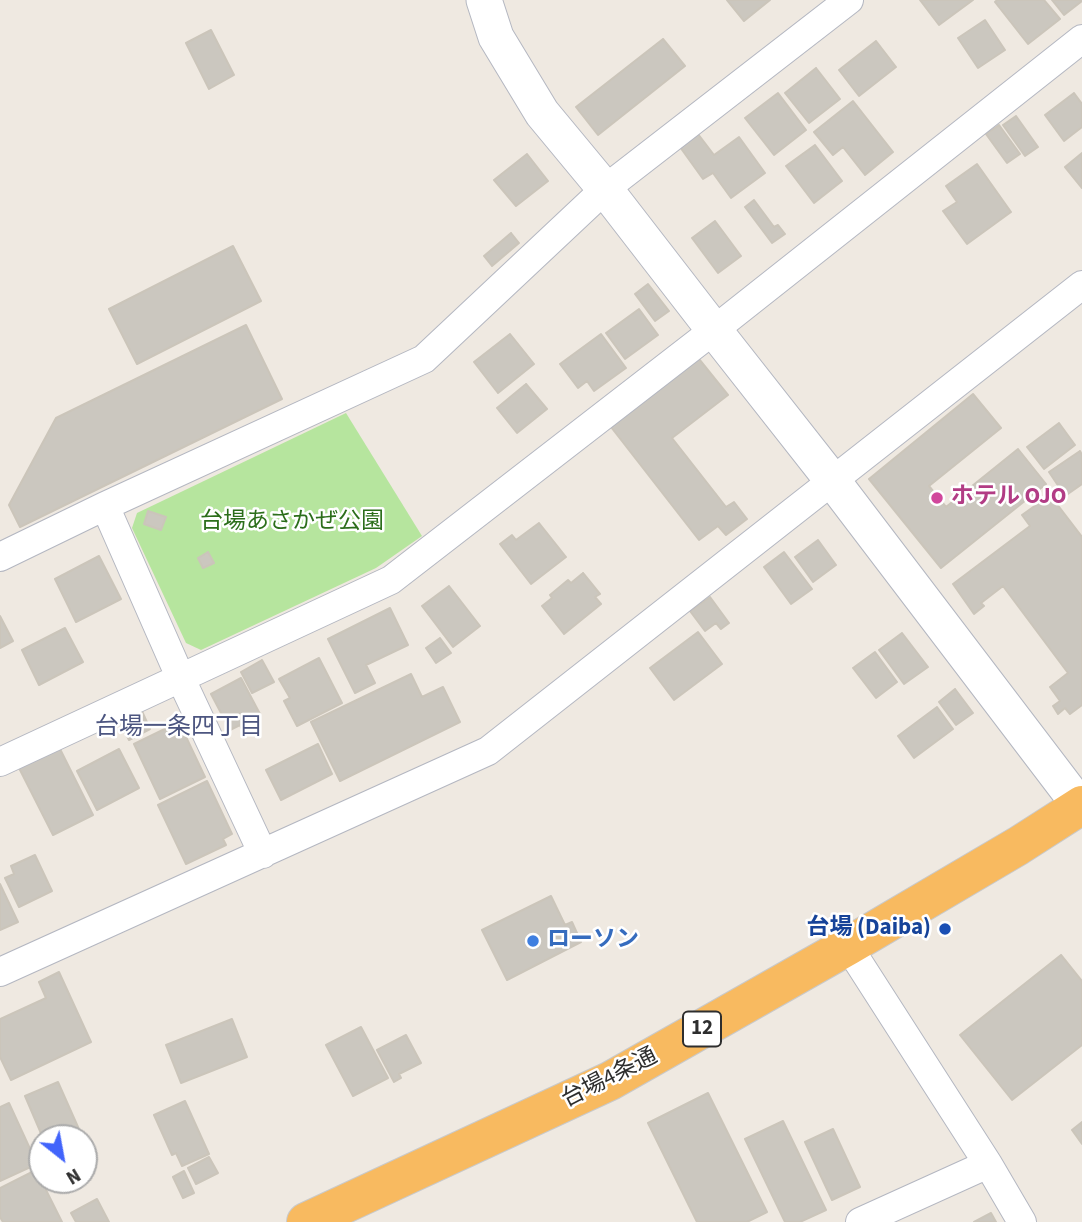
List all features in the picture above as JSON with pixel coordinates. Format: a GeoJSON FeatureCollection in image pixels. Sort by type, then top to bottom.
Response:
{"type":"FeatureCollection","features":[{"type":"Feature","properties":{"kind":"highway","name":"台場4条通"},"geometry":{"type":"LineString","coordinates":[[306,1222],[356,1212],[610,1082],[848,946],[1018,846],[1081,805]]}},
{"type":"Feature","properties":{"kind":"street"},"geometry":{"type":"LineString","coordinates":[[484,0],[496,37],[542,113],[606,188],[1081,805]]}},
{"type":"Feature","properties":{"kind":"street"},"geometry":{"type":"LineString","coordinates":[[0,557],[424,359],[606,188],[849,0]]}},
{"type":"Feature","properties":{"kind":"street"},"geometry":{"type":"LineString","coordinates":[[0,762],[391,580],[714,330],[1082,39]]}},
{"type":"Feature","properties":{"kind":"street"},"geometry":{"type":"LineString","coordinates":[[0,972],[488,751],[1082,285]]}},
{"type":"Feature","properties":{"kind":"street"},"geometry":{"type":"LineString","coordinates":[[105,506],[181,679],[263,853]]}},
{"type":"Feature","properties":{"kind":"street"},"geometry":{"type":"LineString","coordinates":[[848,946],[988,1164],[1022,1222]]}},
{"type":"Feature","properties":{"kind":"street"},"geometry":{"type":"LineString","coordinates":[[860,1222],[988,1164]]}},
{"type":"Feature","properties":{"kind":"green space","name":"台場あさかぜ公園"},"geometry":{"type":"Polygon","coordinates":[[[346,413],[422,536],[376,568],[201,650],[186,643],[132,528],[137,513],[346,413]]]}},
{"type":"Feature","properties":{"kind":"building"},"geometry":{"type":"Polygon","coordinates":[[[727,0],[770,0],[744,21],[727,0]]]}},
{"type":"Feature","properties":{"kind":"building"},"geometry":{"type":"Polygon","coordinates":[[[920,0],[973,0],[939,25],[920,0]]]}},
{"type":"Feature","properties":{"kind":"building"},"geometry":{"type":"Polygon","coordinates":[[[1044,0],[1060,19],[1028,44],[995,2],[1044,0]]]}},
{"type":"Feature","properties":{"kind":"building"},"geometry":{"type":"Polygon","coordinates":[[[1052,0],[1082,0],[1082,1],[1064,15],[1052,0]]]}},
{"type":"Feature","properties":{"kind":"building"},"geometry":{"type":"Polygon","coordinates":[[[985,20],[1005,50],[978,68],[958,38],[985,20]]]}},
{"type":"Feature","properties":{"kind":"building"},"geometry":{"type":"Polygon","coordinates":[[[211,30],[234,75],[209,89],[186,43],[211,30]]]}},
{"type":"Feature","properties":{"kind":"building"},"geometry":{"type":"Polygon","coordinates":[[[663,39],[685,66],[598,135],[576,107],[663,39]]]}},
{"type":"Feature","properties":{"kind":"building"},"geometry":{"type":"Polygon","coordinates":[[[876,41],[896,67],[859,96],[839,70],[876,41]]]}},
{"type":"Feature","properties":{"kind":"building"},"geometry":{"type":"Polygon","coordinates":[[[816,68],[840,99],[809,123],[785,93],[816,68]]]}},
{"type":"Feature","properties":{"kind":"building"},"geometry":{"type":"Polygon","coordinates":[[[778,93],[806,130],[774,155],[745,118],[778,93]]]}},
{"type":"Feature","properties":{"kind":"building"},"geometry":{"type":"Polygon","coordinates":[[[1074,93],[1082,104],[1082,127],[1064,141],[1045,115],[1074,93]]]}},
{"type":"Feature","properties":{"kind":"building"},"geometry":{"type":"Polygon","coordinates":[[[853,101],[893,152],[865,175],[843,147],[833,155],[814,132],[853,101]]]}},
{"type":"Feature","properties":{"kind":"building"},"geometry":{"type":"Polygon","coordinates":[[[1016,116],[1038,147],[1025,156],[1003,125],[1016,116]]]}},
{"type":"Feature","properties":{"kind":"building"},"geometry":{"type":"Polygon","coordinates":[[[999,125],[1020,154],[1007,163],[986,134],[999,125]]]}},
{"type":"Feature","properties":{"kind":"building"},"geometry":{"type":"Polygon","coordinates":[[[698,134],[714,155],[739,137],[765,173],[731,198],[713,173],[703,179],[680,147],[698,134]]]}},
{"type":"Feature","properties":{"kind":"building"},"geometry":{"type":"Polygon","coordinates":[[[815,145],[842,181],[814,203],[786,166],[815,145]]]}},
{"type":"Feature","properties":{"kind":"building"},"geometry":{"type":"Polygon","coordinates":[[[1082,153],[1082,188],[1065,167],[1082,153]]]}},
{"type":"Feature","properties":{"kind":"building"},"geometry":{"type":"Polygon","coordinates":[[[527,154],[548,181],[516,206],[494,180],[527,154]]]}},
{"type":"Feature","properties":{"kind":"building"},"geometry":{"type":"Polygon","coordinates":[[[977,164],[1011,212],[967,244],[943,211],[957,202],[946,186],[977,164]]]}},
{"type":"Feature","properties":{"kind":"building"},"geometry":{"type":"Polygon","coordinates":[[[754,200],[774,227],[778,225],[785,234],[772,243],[745,207],[754,200]]]}},
{"type":"Feature","properties":{"kind":"building"},"geometry":{"type":"Polygon","coordinates":[[[715,221],[741,256],[718,273],[692,238],[715,221]]]}},
{"type":"Feature","properties":{"kind":"building"},"geometry":{"type":"Polygon","coordinates":[[[511,233],[519,243],[492,266],[484,256],[511,233]]]}},
{"type":"Feature","properties":{"kind":"building"},"geometry":{"type":"Polygon","coordinates":[[[233,246],[261,301],[137,364],[109,309],[233,246]]]}},
{"type":"Feature","properties":{"kind":"building"},"geometry":{"type":"Polygon","coordinates":[[[648,284],[669,311],[655,321],[635,294],[648,284]]]}},
{"type":"Feature","properties":{"kind":"building"},"geometry":{"type":"Polygon","coordinates":[[[639,309],[658,335],[625,359],[606,333],[639,309]]]}},
{"type":"Feature","properties":{"kind":"building"},"geometry":{"type":"Polygon","coordinates":[[[246,325],[282,399],[20,527],[9,505],[56,418],[246,325]]]}},
{"type":"Feature","properties":{"kind":"building"},"geometry":{"type":"Polygon","coordinates":[[[510,334],[534,364],[498,393],[474,362],[510,334]]]}},
{"type":"Feature","properties":{"kind":"building"},"geometry":{"type":"Polygon","coordinates":[[[601,334],[626,368],[594,391],[587,381],[578,388],[560,364],[601,334]]]}},
{"type":"Feature","properties":{"kind":"building"},"geometry":{"type":"Polygon","coordinates":[[[699,359],[728,395],[672,438],[726,507],[734,502],[747,519],[726,535],[718,526],[699,540],[611,427],[699,359]]]}},
{"type":"Feature","properties":{"kind":"building"},"geometry":{"type":"Polygon","coordinates":[[[526,384],[547,409],[517,433],[497,408],[526,384]]]}},
{"type":"Feature","properties":{"kind":"building"},"geometry":{"type":"Polygon","coordinates":[[[973,394],[1001,428],[929,486],[946,507],[1018,449],[1046,484],[941,568],[869,479],[973,394]]]}},
{"type":"Feature","properties":{"kind":"building"},"geometry":{"type":"Polygon","coordinates":[[[1059,423],[1075,445],[1044,469],[1027,447],[1059,423]]]}},
{"type":"Feature","properties":{"kind":"building"},"geometry":{"type":"Polygon","coordinates":[[[1080,451],[1082,484],[1065,496],[1049,472],[1080,451]]]}},
{"type":"Feature","properties":{"kind":"building"},"geometry":{"type":"Polygon","coordinates":[[[1050,495],[1082,537],[1082,705],[1070,714],[1065,708],[1058,714],[1053,706],[1060,701],[1050,687],[1068,673],[1003,586],[981,603],[984,606],[974,614],[953,584],[1030,526],[1022,515],[1050,495]]]}},
{"type":"Feature","properties":{"kind":"building"},"geometry":{"type":"Polygon","coordinates":[[[148,511],[166,517],[161,530],[144,524],[148,511]]]}},
{"type":"Feature","properties":{"kind":"building"},"geometry":{"type":"Polygon","coordinates":[[[539,523],[566,557],[531,584],[500,544],[512,535],[516,540],[539,523]]]}},
{"type":"Feature","properties":{"kind":"building"},"geometry":{"type":"Polygon","coordinates":[[[818,540],[836,565],[813,582],[795,557],[818,540]]]}},
{"type":"Feature","properties":{"kind":"building"},"geometry":{"type":"Polygon","coordinates":[[[208,552],[214,563],[203,568],[198,558],[208,552]]]}},
{"type":"Feature","properties":{"kind":"building"},"geometry":{"type":"Polygon","coordinates":[[[784,552],[812,589],[791,604],[764,567],[784,552]]]}},
{"type":"Feature","properties":{"kind":"building"},"geometry":{"type":"Polygon","coordinates":[[[99,556],[121,599],[76,622],[55,579],[99,556]]]}},
{"type":"Feature","properties":{"kind":"building"},"geometry":{"type":"Polygon","coordinates":[[[583,573],[600,594],[595,597],[601,604],[564,634],[542,606],[552,598],[550,595],[568,580],[571,583],[583,573]]]}},
{"type":"Feature","properties":{"kind":"building"},"geometry":{"type":"Polygon","coordinates":[[[449,586],[480,626],[453,647],[422,606],[449,586]]]}},
{"type":"Feature","properties":{"kind":"building"},"geometry":{"type":"Polygon","coordinates":[[[710,597],[729,623],[721,629],[716,623],[705,631],[690,611],[710,597]]]}},
{"type":"Feature","properties":{"kind":"building"},"geometry":{"type":"Polygon","coordinates":[[[390,608],[408,645],[366,665],[375,683],[355,693],[328,639],[390,608]]]}},
{"type":"Feature","properties":{"kind":"building"},"geometry":{"type":"Polygon","coordinates":[[[0,616],[13,641],[0,648],[0,616]]]}},
{"type":"Feature","properties":{"kind":"building"},"geometry":{"type":"Polygon","coordinates":[[[65,628],[83,662],[39,685],[22,650],[65,628]]]}},
{"type":"Feature","properties":{"kind":"building"},"geometry":{"type":"Polygon","coordinates":[[[698,632],[722,664],[674,700],[650,668],[698,632]]]}},
{"type":"Feature","properties":{"kind":"building"},"geometry":{"type":"Polygon","coordinates":[[[902,633],[928,667],[904,684],[879,650],[902,633]]]}},
{"type":"Feature","properties":{"kind":"building"},"geometry":{"type":"Polygon","coordinates":[[[440,638],[451,653],[436,663],[426,648],[440,638]]]}},
{"type":"Feature","properties":{"kind":"building"},"geometry":{"type":"Polygon","coordinates":[[[875,652],[897,682],[876,698],[853,668],[875,652]]]}},
{"type":"Feature","properties":{"kind":"building"},"geometry":{"type":"Polygon","coordinates":[[[319,658],[342,703],[297,726],[284,701],[290,698],[279,679],[319,658]]]}},
{"type":"Feature","properties":{"kind":"building"},"geometry":{"type":"Polygon","coordinates":[[[262,660],[274,682],[252,693],[241,672],[262,660]]]}},
{"type":"Feature","properties":{"kind":"building"},"geometry":{"type":"Polygon","coordinates":[[[411,674],[422,697],[443,687],[460,722],[340,781],[311,722],[411,674]]]}},
{"type":"Feature","properties":{"kind":"building"},"geometry":{"type":"Polygon","coordinates":[[[241,678],[260,714],[252,718],[255,725],[243,732],[240,725],[230,730],[211,694],[241,678]]]}},
{"type":"Feature","properties":{"kind":"building"},"geometry":{"type":"Polygon","coordinates":[[[955,689],[973,713],[956,725],[939,702],[955,689]]]}},
{"type":"Feature","properties":{"kind":"building"},"geometry":{"type":"Polygon","coordinates":[[[937,707],[953,729],[914,758],[898,736],[937,707]]]}},
{"type":"Feature","properties":{"kind":"building"},"geometry":{"type":"Polygon","coordinates":[[[141,709],[150,729],[129,740],[119,720],[141,709]]]}},
{"type":"Feature","properties":{"kind":"building"},"geometry":{"type":"Polygon","coordinates":[[[179,722],[205,777],[160,799],[134,744],[179,722]]]}},
{"type":"Feature","properties":{"kind":"building"},"geometry":{"type":"Polygon","coordinates":[[[318,744],[332,774],[281,800],[266,770],[318,744]]]}},
{"type":"Feature","properties":{"kind":"building"},"geometry":{"type":"Polygon","coordinates":[[[59,747],[93,815],[53,835],[19,768],[59,747]]]}},
{"type":"Feature","properties":{"kind":"building"},"geometry":{"type":"Polygon","coordinates":[[[119,749],[139,788],[97,810],[77,771],[119,749]]]}},
{"type":"Feature","properties":{"kind":"building"},"geometry":{"type":"Polygon","coordinates":[[[207,781],[232,834],[223,839],[226,845],[186,864],[158,805],[207,781]]]}},
{"type":"Feature","properties":{"kind":"building"},"geometry":{"type":"Polygon","coordinates":[[[35,855],[52,891],[19,907],[5,878],[14,874],[11,866],[35,855]]]}},
{"type":"Feature","properties":{"kind":"building"},"geometry":{"type":"Polygon","coordinates":[[[0,884],[18,922],[0,930],[0,884]]]}},
{"type":"Feature","properties":{"kind":"building"},"geometry":{"type":"Polygon","coordinates":[[[551,896],[565,925],[572,922],[581,942],[507,980],[482,930],[551,896]]]}},
{"type":"Feature","properties":{"kind":"building"},"geometry":{"type":"Polygon","coordinates":[[[1061,955],[1082,981],[1082,1045],[1012,1100],[960,1035],[1061,955]]]}},
{"type":"Feature","properties":{"kind":"building"},"geometry":{"type":"Polygon","coordinates":[[[59,972],[91,1042],[11,1080],[0,1057],[0,1019],[46,998],[39,982],[59,972]]]}},
{"type":"Feature","properties":{"kind":"building"},"geometry":{"type":"Polygon","coordinates":[[[232,1019],[247,1057],[181,1083],[166,1045],[232,1019]]]}},
{"type":"Feature","properties":{"kind":"building"},"geometry":{"type":"Polygon","coordinates":[[[361,1027],[388,1078],[353,1096],[326,1045],[361,1027]]]}},
{"type":"Feature","properties":{"kind":"building"},"geometry":{"type":"Polygon","coordinates":[[[406,1035],[421,1063],[399,1074],[401,1078],[394,1082],[377,1050],[406,1035]]]}},
{"type":"Feature","properties":{"kind":"building"},"geometry":{"type":"Polygon","coordinates":[[[58,1082],[77,1124],[37,1124],[25,1096],[58,1082]]]}},
{"type":"Feature","properties":{"kind":"building"},"geometry":{"type":"Polygon","coordinates":[[[708,1093],[767,1212],[747,1222],[697,1222],[648,1123],[708,1093]]]}},
{"type":"Feature","properties":{"kind":"building"},"geometry":{"type":"Polygon","coordinates":[[[185,1101],[209,1154],[182,1166],[176,1153],[172,1155],[154,1115],[185,1101]]]}},
{"type":"Feature","properties":{"kind":"building"},"geometry":{"type":"Polygon","coordinates":[[[9,1103],[28,1144],[28,1168],[0,1181],[0,1107],[9,1103]]]}},
{"type":"Feature","properties":{"kind":"building"},"geometry":{"type":"Polygon","coordinates":[[[783,1121],[826,1210],[800,1222],[785,1222],[745,1139],[783,1121]]]}},
{"type":"Feature","properties":{"kind":"building"},"geometry":{"type":"Polygon","coordinates":[[[1082,1122],[1082,1144],[1072,1130],[1082,1122]]]}},
{"type":"Feature","properties":{"kind":"building"},"geometry":{"type":"Polygon","coordinates":[[[833,1129],[860,1187],[832,1200],[805,1142],[833,1129]]]}},
{"type":"Feature","properties":{"kind":"building"},"geometry":{"type":"Polygon","coordinates":[[[209,1157],[218,1173],[196,1184],[188,1168],[209,1157]]]}},
{"type":"Feature","properties":{"kind":"building"},"geometry":{"type":"Polygon","coordinates":[[[184,1171],[194,1193],[183,1198],[173,1177],[184,1171]]]}},
{"type":"Feature","properties":{"kind":"building"},"geometry":{"type":"Polygon","coordinates":[[[28,1174],[28,1194],[48,1194],[62,1222],[3,1222],[0,1217],[0,1188],[28,1174]]]}},
{"type":"Feature","properties":{"kind":"building"},"geometry":{"type":"Polygon","coordinates":[[[97,1199],[109,1222],[76,1222],[71,1213],[97,1199]]]}},
{"type":"Feature","properties":{"kind":"building"},"geometry":{"type":"Polygon","coordinates":[[[991,1213],[996,1222],[974,1222],[991,1213]]]}},
{"type":"Feature","properties":{"kind":"place","name":"ホテル OJO"},"geometry":{"type":"Point","coordinates":[937,498]}},
{"type":"Feature","properties":{"kind":"place","name":"台場 (Daiba)"},"geometry":{"type":"Point","coordinates":[945,929]}},
{"type":"Feature","properties":{"kind":"place","name":"ローソン"},"geometry":{"type":"Point","coordinates":[533,941]}},
{"type":"Feature","properties":{"kind":"district","name":"台場一条四丁目"},"geometry":{"type":"Point","coordinates":[179,729]}}]}
